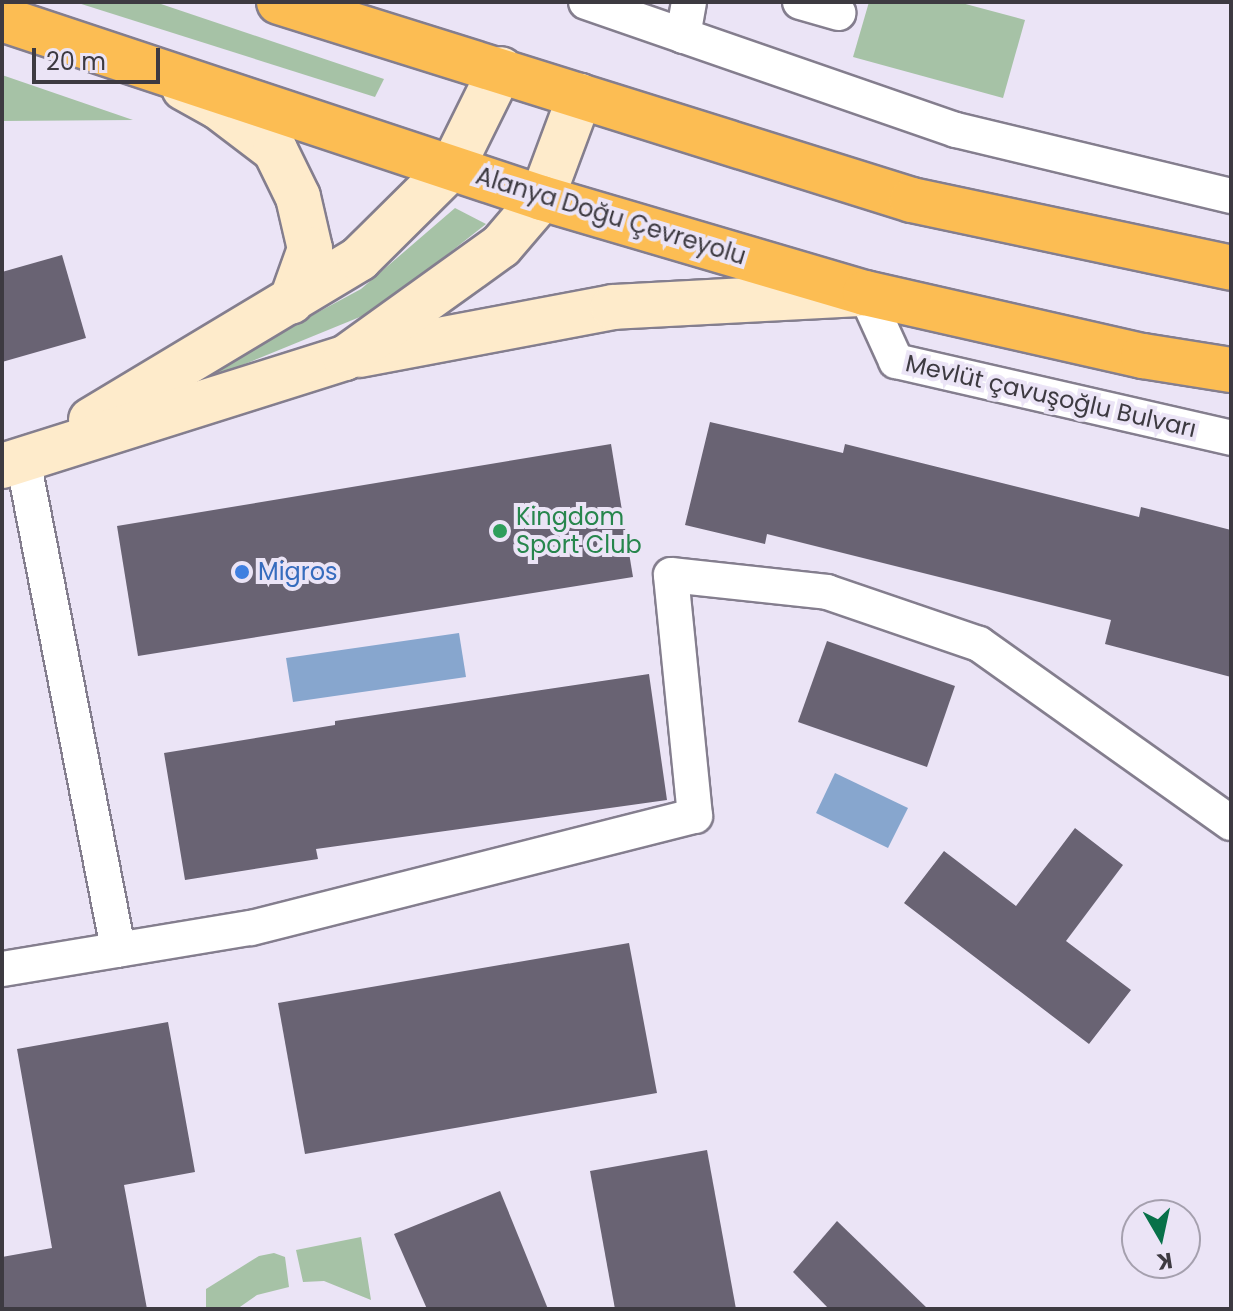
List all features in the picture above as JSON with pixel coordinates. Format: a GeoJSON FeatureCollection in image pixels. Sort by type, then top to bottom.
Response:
{"type":"FeatureCollection","features":[{"type":"Feature","properties":{"kind":"highway"},"geometry":{"type":"LineString","coordinates":[[279,2],[912,200],[1231,268]]}},
{"type":"Feature","properties":{"kind":"highway","name":"Alanya Doğu Çevreyolu"},"geometry":{"type":"LineString","coordinates":[[2,19],[542,198],[865,293],[1143,356],[1231,370]]}},
{"type":"Feature","properties":{"kind":"street"},"geometry":{"type":"LineString","coordinates":[[586,2],[956,130],[1231,196]]}},
{"type":"Feature","properties":{"kind":"street"},"geometry":{"type":"LineString","coordinates":[[683,36],[689,2]]}},
{"type":"Feature","properties":{"kind":"street"},"geometry":{"type":"LineString","coordinates":[[800,2],[838,13]]}},
{"type":"Feature","properties":{"kind":"street"},"geometry":{"type":"LineString","coordinates":[[140,63],[217,106],[275,150],[298,197],[310,249],[291,302]]}},
{"type":"Feature","properties":{"kind":"street"},"geometry":{"type":"LineString","coordinates":[[12,463],[291,302],[359,259],[453,166],[501,69]]}},
{"type":"Feature","properties":{"kind":"street"},"geometry":{"type":"LineString","coordinates":[[345,358],[501,246],[542,198],[580,96]]}},
{"type":"Feature","properties":{"kind":"street"},"geometry":{"type":"LineString","coordinates":[[12,463],[345,358],[613,307],[865,293]]}},
{"type":"Feature","properties":{"kind":"street","name":"Mevlüt çavuşoğlu Bulvarı"},"geometry":{"type":"LineString","coordinates":[[865,293],[896,361],[1231,438]]}},
{"type":"Feature","properties":{"kind":"street"},"geometry":{"type":"LineString","coordinates":[[12,463],[118,950]]}},
{"type":"Feature","properties":{"kind":"street"},"geometry":{"type":"LineString","coordinates":[[2,969],[251,928],[695,816],[671,575],[827,592],[979,644],[1231,823]]}},
{"type":"Feature","properties":{"kind":"green space"},"geometry":{"type":"Polygon","coordinates":[[[75,2],[155,2],[384,79],[375,97],[75,2]]]}},
{"type":"Feature","properties":{"kind":"green space"},"geometry":{"type":"Polygon","coordinates":[[[869,2],[958,2],[1025,20],[1003,98],[853,57],[869,2]]]}},
{"type":"Feature","properties":{"kind":"green space"},"geometry":{"type":"Polygon","coordinates":[[[2,75],[133,120],[2,121],[2,75]]]}},
{"type":"Feature","properties":{"kind":"green space"},"geometry":{"type":"Polygon","coordinates":[[[455,208],[486,224],[377,310],[152,402],[361,289],[455,208]]]}},
{"type":"Feature","properties":{"kind":"green space"},"geometry":{"type":"Polygon","coordinates":[[[361,1237],[371,1300],[324,1281],[303,1282],[296,1250],[361,1237]]]}},
{"type":"Feature","properties":{"kind":"green space"},"geometry":{"type":"Polygon","coordinates":[[[274,1253],[285,1257],[289,1287],[257,1295],[237,1309],[206,1309],[206,1289],[259,1256],[274,1253]]]}},
{"type":"Feature","properties":{"kind":"water"},"geometry":{"type":"Polygon","coordinates":[[[459,633],[466,677],[293,702],[286,658],[459,633]]]}},
{"type":"Feature","properties":{"kind":"water"},"geometry":{"type":"Polygon","coordinates":[[[835,773],[908,808],[888,848],[816,813],[835,773]]]}},
{"type":"Feature","properties":{"kind":"building"},"geometry":{"type":"Polygon","coordinates":[[[62,255],[86,338],[2,362],[2,272],[62,255]]]}},
{"type":"Feature","properties":{"kind":"building"},"geometry":{"type":"Polygon","coordinates":[[[710,422],[843,453],[845,444],[1139,517],[1141,507],[1231,530],[1231,677],[1105,644],[1111,620],[767,534],[765,544],[685,525],[710,422]]]}},
{"type":"Feature","properties":{"kind":"building"},"geometry":{"type":"Polygon","coordinates":[[[611,444],[633,577],[138,656],[117,526],[611,444]]]}},
{"type":"Feature","properties":{"kind":"building"},"geometry":{"type":"Polygon","coordinates":[[[827,641],[955,686],[927,767],[798,722],[827,641]]]}},
{"type":"Feature","properties":{"kind":"building"},"geometry":{"type":"Polygon","coordinates":[[[649,674],[667,800],[316,849],[318,859],[185,880],[164,753],[335,725],[335,721],[649,674]]]}},
{"type":"Feature","properties":{"kind":"building"},"geometry":{"type":"Polygon","coordinates":[[[1075,828],[1123,865],[1066,941],[1131,990],[1089,1044],[904,903],[944,851],[1016,906],[1075,828]]]}},
{"type":"Feature","properties":{"kind":"building"},"geometry":{"type":"Polygon","coordinates":[[[629,943],[657,1093],[305,1154],[278,1003],[629,943]]]}},
{"type":"Feature","properties":{"kind":"building"},"geometry":{"type":"Polygon","coordinates":[[[168,1022],[195,1172],[124,1185],[147,1309],[2,1309],[2,1257],[52,1248],[17,1049],[168,1022]]]}},
{"type":"Feature","properties":{"kind":"building"},"geometry":{"type":"Polygon","coordinates":[[[707,1150],[736,1309],[615,1309],[590,1171],[707,1150]]]}},
{"type":"Feature","properties":{"kind":"building"},"geometry":{"type":"Polygon","coordinates":[[[500,1191],[548,1309],[427,1309],[394,1234],[500,1191]]]}},
{"type":"Feature","properties":{"kind":"building"},"geometry":{"type":"Polygon","coordinates":[[[837,1221],[928,1309],[829,1309],[793,1272],[837,1221]]]}},
{"type":"Feature","properties":{"kind":"place","name":"Kingdom Sport Club"},"geometry":{"type":"Point","coordinates":[500,531]}},
{"type":"Feature","properties":{"kind":"place","name":"Migros"},"geometry":{"type":"Point","coordinates":[242,572]}}]}
